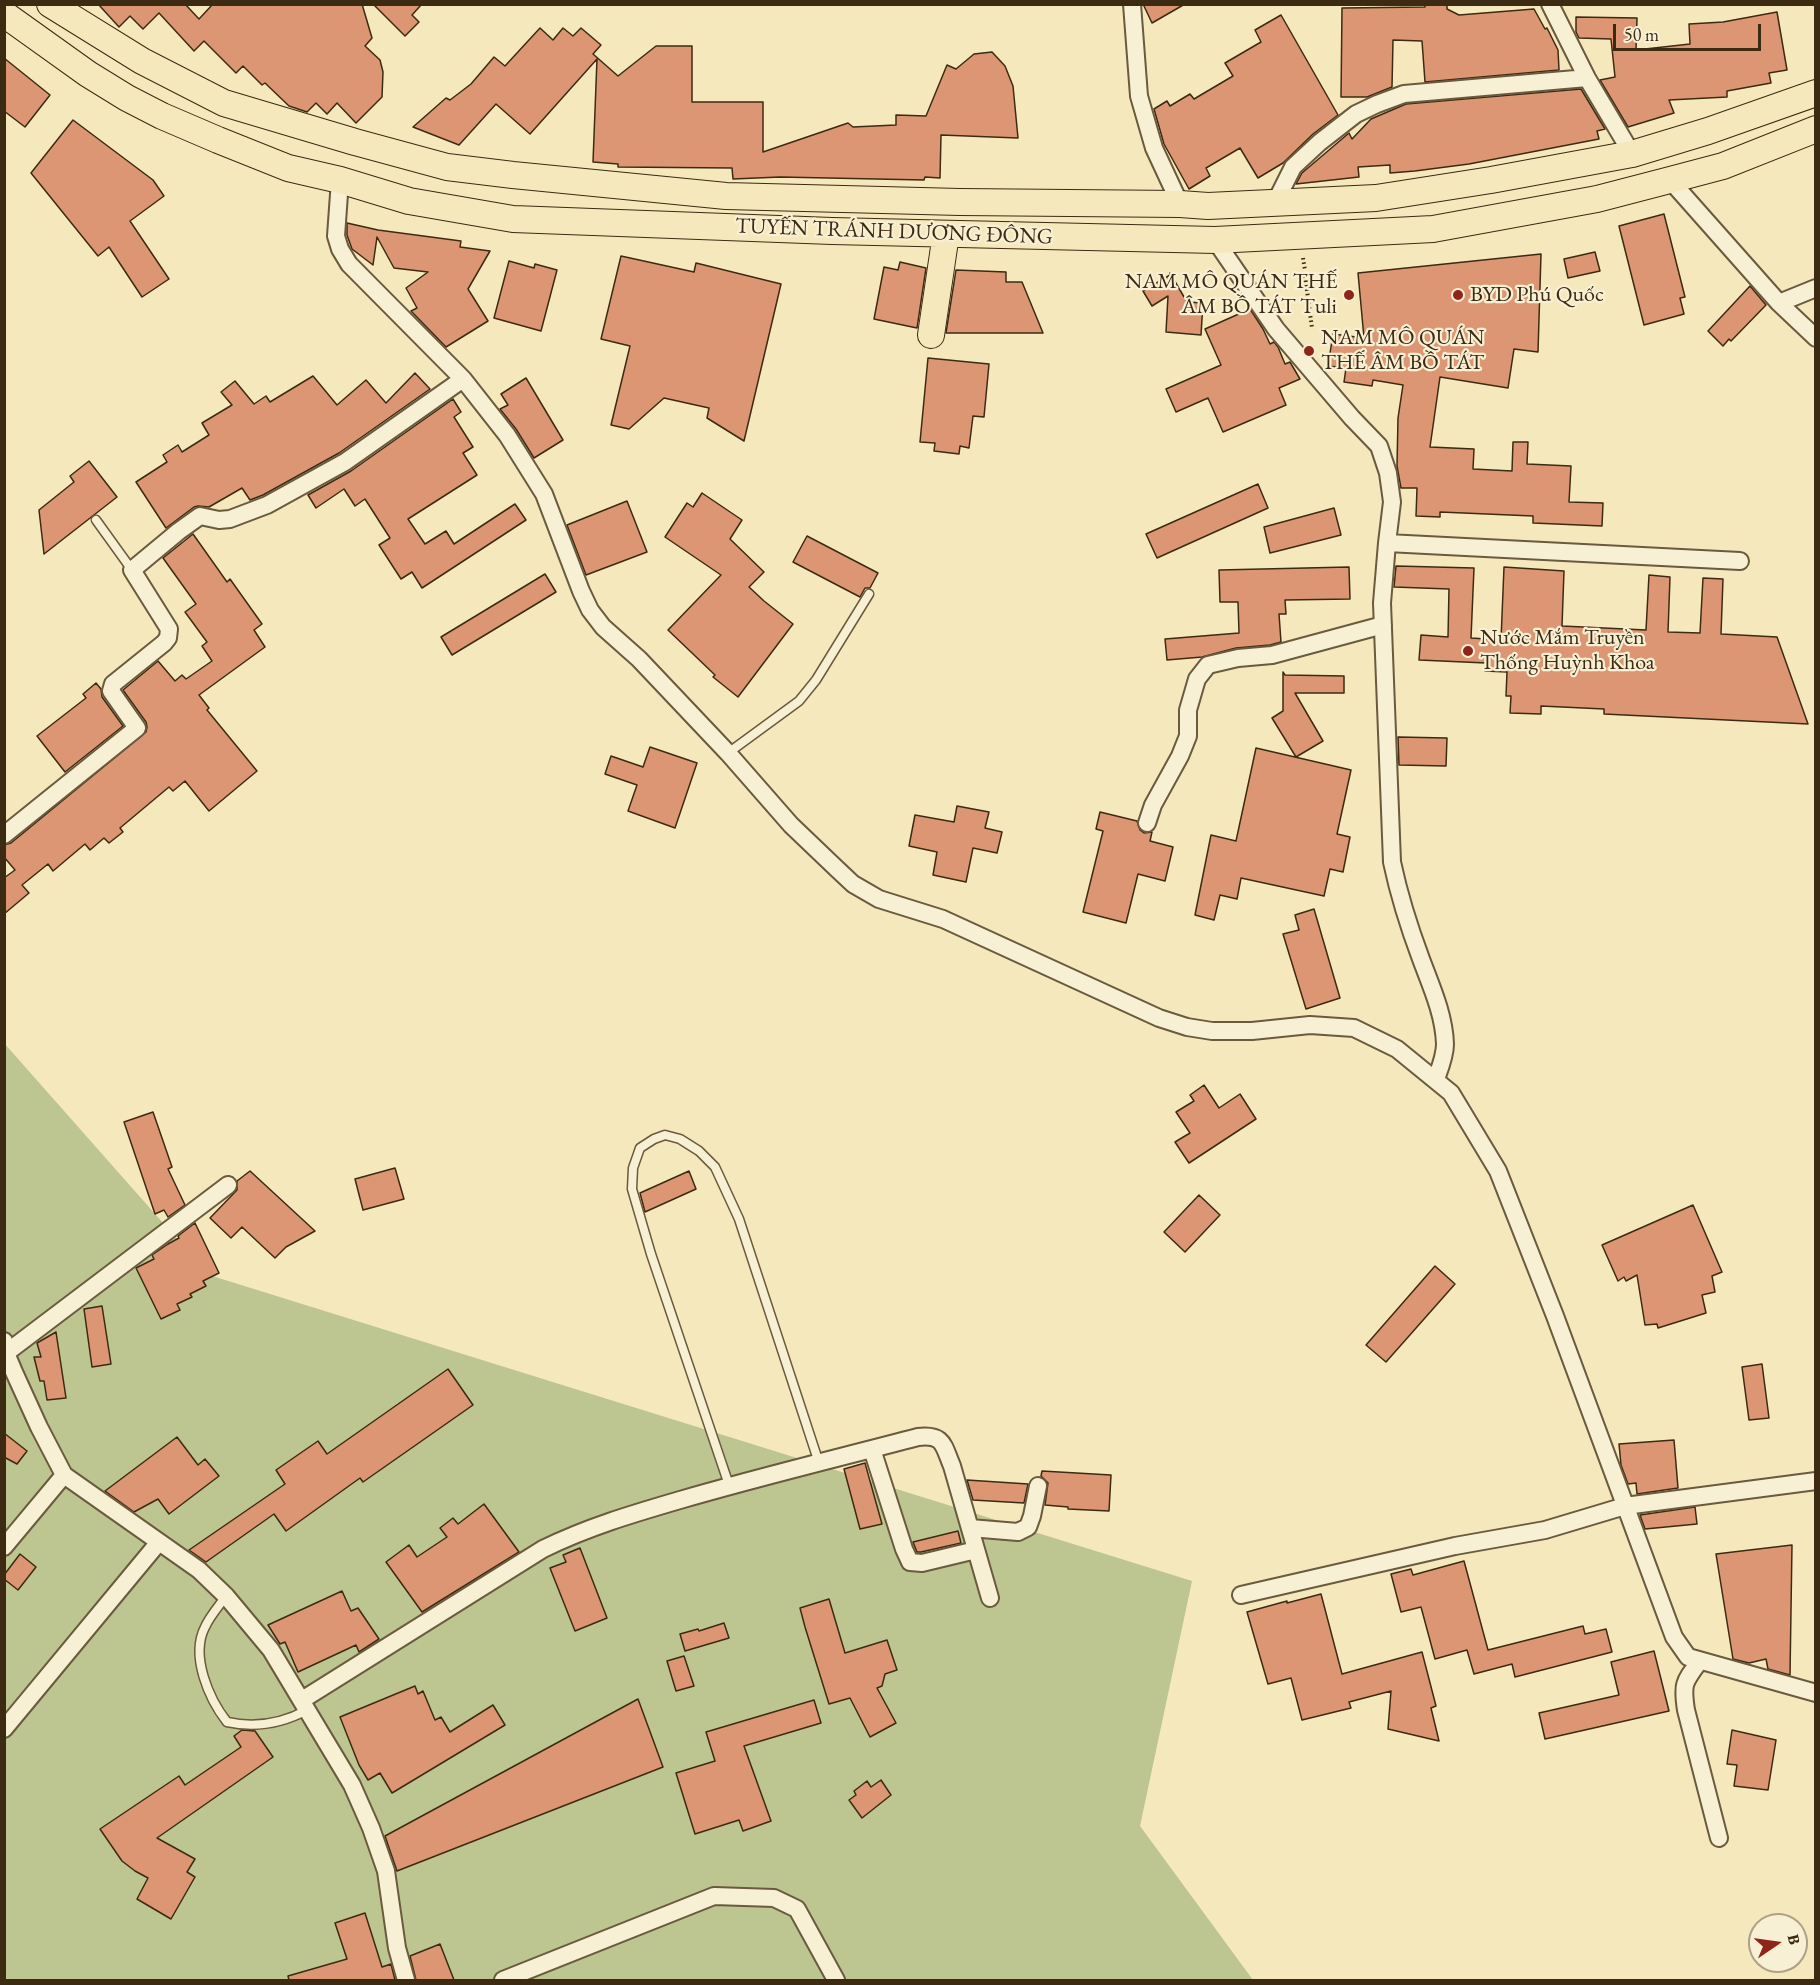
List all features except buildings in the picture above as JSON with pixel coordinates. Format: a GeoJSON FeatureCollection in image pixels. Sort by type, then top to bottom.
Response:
{"type":"FeatureCollection","features":[{"type":"Feature","properties":{"kind":"main road","name":"TUYẾN TRÁNH DƯƠNG ĐÔNG"},"geometry":{"type":"LineString","coordinates":[[50,4],[142,61],[224,103],[355,142],[447,167],[726,196],[1208,206],[1376,198],[1592,163],[1632,154],[1708,131],[1815,93]]}},
{"type":"Feature","properties":{"kind":"main road","name":"TUYẾN TRÁNH DƯƠNG ĐÔNG"},"geometry":{"type":"LineString","coordinates":[[4,14],[88,74],[127,98],[162,116],[288,168],[340,180],[409,201],[513,219],[946,234],[1215,240],[1433,230],[1597,199],[1723,166],[1815,129]]}},
{"type":"Feature","properties":{"kind":"main road"},"geometry":{"type":"LineString","coordinates":[[1632,154],[1643,187]]}},
{"type":"Feature","properties":{"kind":"main road"},"geometry":{"type":"LineString","coordinates":[[1208,206],[1215,240]]}},
{"type":"Feature","properties":{"kind":"main road"},"geometry":{"type":"LineString","coordinates":[[931,335],[946,234]]}},
{"type":"Feature","properties":{"kind":"street"},"geometry":{"type":"LineString","coordinates":[[1132,4],[1141,105],[1154,148],[1180,204]]}},
{"type":"Feature","properties":{"kind":"street"},"geometry":{"type":"LineString","coordinates":[[1550,4],[1587,78],[1632,154]]}},
{"type":"Feature","properties":{"kind":"street"},"geometry":{"type":"LineString","coordinates":[[1275,203],[1293,168],[1320,142],[1356,114],[1377,104],[1404,94],[1587,78]]}},
{"type":"Feature","properties":{"kind":"street"},"geometry":{"type":"LineString","coordinates":[[340,180],[336,236],[340,249],[349,264],[463,379],[507,435],[544,494],[590,610],[603,627],[639,659],[728,753],[791,825],[853,884],[879,899],[943,919],[1159,1018],[1187,1027],[1212,1031],[1252,1031],[1311,1025],[1354,1028],[1397,1049],[1451,1093],[1498,1172],[1555,1316],[1674,1637],[1688,1658],[1815,1693]]}},
{"type":"Feature","properties":{"kind":"street"},"geometry":{"type":"LineString","coordinates":[[1670,180],[1779,303],[1815,338]]}},
{"type":"Feature","properties":{"kind":"street"},"geometry":{"type":"LineString","coordinates":[[1215,240],[1276,329],[1379,446],[1388,473],[1392,502],[1382,603],[1392,862],[1401,903],[1436,997],[1442,1022],[1445,1044],[1436,1079]]}},
{"type":"Feature","properties":{"kind":"street"},"geometry":{"type":"LineString","coordinates":[[1779,303],[1815,288]]}},
{"type":"Feature","properties":{"kind":"street"},"geometry":{"type":"LineString","coordinates":[[4,835],[137,728],[111,691],[113,684],[164,642],[169,629],[132,570],[200,516],[219,520],[245,515],[345,462],[463,379]]}},
{"type":"Feature","properties":{"kind":"street"},"geometry":{"type":"LineString","coordinates":[[1387,543],[1740,561]]}},
{"type":"Feature","properties":{"kind":"street"},"geometry":{"type":"LineString","coordinates":[[1147,823],[1153,805],[1180,756],[1188,736],[1188,710],[1197,679],[1208,666],[1238,657],[1272,655],[1383,625]]}},
{"type":"Feature","properties":{"kind":"street"},"geometry":{"type":"LineString","coordinates":[[228,1185],[5,1347],[39,1427],[64,1475],[199,1570],[226,1596],[271,1650],[352,1785],[371,1828],[386,1871],[397,1948],[406,1980]]}},
{"type":"Feature","properties":{"kind":"street"},"geometry":{"type":"LineString","coordinates":[[305,1705],[543,1549],[600,1524],[729,1485],[918,1437],[932,1435],[938,1438],[952,1466],[990,1598]]}},
{"type":"Feature","properties":{"kind":"street"},"geometry":{"type":"LineString","coordinates":[[872,1449],[904,1550],[910,1562],[922,1563],[976,1550]]}},
{"type":"Feature","properties":{"kind":"street"},"geometry":{"type":"LineString","coordinates":[[4,1547],[64,1475]]}},
{"type":"Feature","properties":{"kind":"street"},"geometry":{"type":"LineString","coordinates":[[1241,1595],[1455,1546],[1545,1530],[1625,1506],[1815,1482]]}},
{"type":"Feature","properties":{"kind":"street"},"geometry":{"type":"LineString","coordinates":[[970,1528],[1018,1532],[1028,1527],[1038,1486]]}},
{"type":"Feature","properties":{"kind":"street"},"geometry":{"type":"LineString","coordinates":[[4,1729],[159,1542]]}},
{"type":"Feature","properties":{"kind":"street"},"geometry":{"type":"LineString","coordinates":[[1699,1662],[1686,1680],[1683,1691],[1719,1838]]}},
{"type":"Feature","properties":{"kind":"street"},"geometry":{"type":"LineString","coordinates":[[503,1980],[714,1896],[774,1898],[797,1910],[836,1980]]}},
{"type":"Feature","properties":{"kind":"lane"},"geometry":{"type":"LineString","coordinates":[[96,520],[132,570]]}},
{"type":"Feature","properties":{"kind":"lane"},"geometry":{"type":"LineString","coordinates":[[728,753],[799,701],[816,680],[869,594]]}},
{"type":"Feature","properties":{"kind":"lane"},"geometry":{"type":"LineString","coordinates":[[729,1485],[651,1254],[632,1189],[633,1168],[640,1149],[654,1139],[666,1135],[680,1139],[699,1151],[715,1167],[739,1220],[819,1462]]}},
{"type":"Feature","properties":{"kind":"lane"},"geometry":{"type":"LineString","coordinates":[[226,1596],[204,1628],[199,1650],[204,1678],[217,1709],[227,1722],[241,1725],[284,1721],[305,1705]]}},
{"type":"Feature","properties":{"kind":"path"},"geometry":{"type":"LineString","coordinates":[[1305,276],[1312,328]]}},
{"type":"Feature","properties":{"kind":"green space"},"geometry":{"type":"Polygon","coordinates":[[[4,1043],[209,1275],[1192,1581],[1140,1826],[1253,1980],[5,1980],[4,1043]]]}},
{"type":"Feature","properties":{"kind":"place","name":"NAM MÔ QUÁN THẾ ÂM BỒ TÁT Tuli"},"geometry":{"type":"Point","coordinates":[1349,295]}},
{"type":"Feature","properties":{"kind":"place","name":"BYD Phú Quốc"},"geometry":{"type":"Point","coordinates":[1458,295]}},
{"type":"Feature","properties":{"kind":"place","name":"NAM MÔ QUÁN THẾ ÂM BỒ TÁT"},"geometry":{"type":"Point","coordinates":[1309,351]}},
{"type":"Feature","properties":{"kind":"place","name":"Nước Mắm Truyền Thống Huỳnh Khoa"},"geometry":{"type":"Point","coordinates":[1468,651]}}]}
